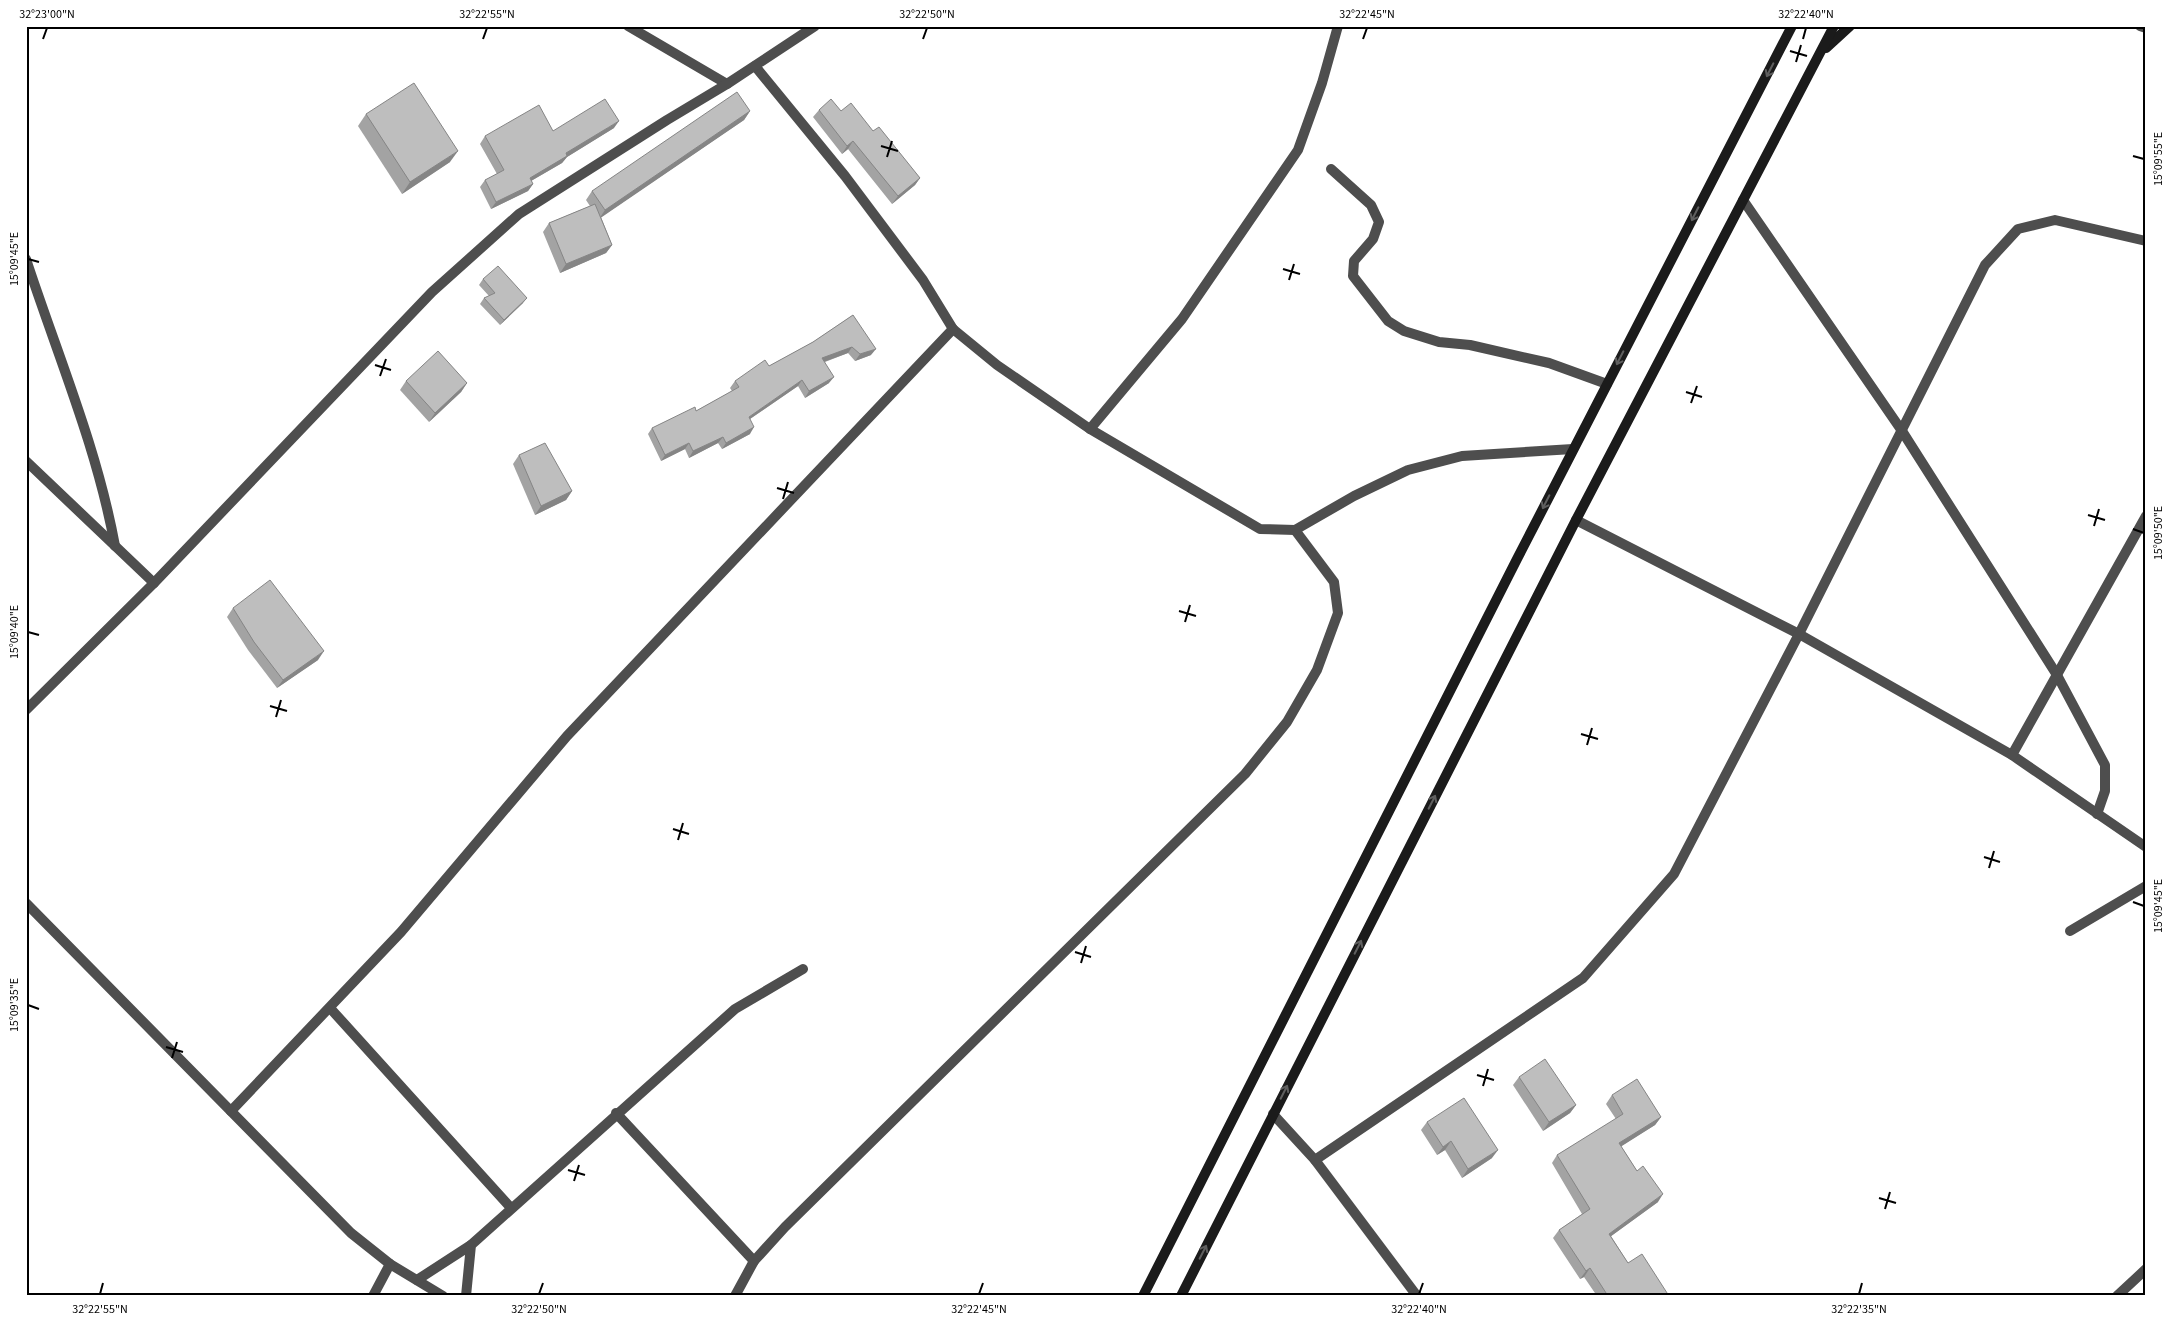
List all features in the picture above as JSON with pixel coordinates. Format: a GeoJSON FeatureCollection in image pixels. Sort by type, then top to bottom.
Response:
{"type":"FeatureCollection","features":[{"type":"Feature","properties":{"kind":"main road"},"geometry":{"type":"LineString","coordinates":[[1143,1296],[1573,449],[1792,26]]}},
{"type":"Feature","properties":{"kind":"main road"},"geometry":{"type":"LineString","coordinates":[[1180,1296],[1576,520],[1834,26]]}},
{"type":"Feature","properties":{"kind":"main road"},"geometry":{"type":"LineString","coordinates":[[1819,54],[1850,26]]}},
{"type":"Feature","properties":{"kind":"street"},"geometry":{"type":"LineString","coordinates":[[628,26],[727,84]]}},
{"type":"Feature","properties":{"kind":"street"},"geometry":{"type":"LineString","coordinates":[[26,710],[154,583],[432,292],[519,214],[727,84],[815,26]]}},
{"type":"Feature","properties":{"kind":"street"},"geometry":{"type":"LineString","coordinates":[[1090,429],[1182,319],[1298,150],[1322,83],[1338,26]]}},
{"type":"Feature","properties":{"kind":"street"},"geometry":{"type":"LineString","coordinates":[[2140,26],[2146,28]]}},
{"type":"Feature","properties":{"kind":"street"},"geometry":{"type":"LineString","coordinates":[[755,66],[851,183],[923,280],[954,329],[997,365],[1090,429],[1260,529],[1295,530],[1354,496],[1408,470],[1462,456],[1573,449]]}},
{"type":"Feature","properties":{"kind":"street"},"geometry":{"type":"LineString","coordinates":[[1330,169],[1371,205],[1379,222],[1373,239],[1354,261],[1353,276],[1388,321],[1420,338],[1470,345],[1549,363],[1607,384]]}},
{"type":"Feature","properties":{"kind":"street"},"geometry":{"type":"LineString","coordinates":[[1743,200],[1902,431],[2057,675],[2105,765],[2105,791],[2097,814]]}},
{"type":"Feature","properties":{"kind":"street"},"geometry":{"type":"LineString","coordinates":[[1315,1160],[1583,978],[1674,874],[1799,634],[1985,265],[2018,229],[2055,220],[2146,241]]}},
{"type":"Feature","properties":{"kind":"street"},"geometry":{"type":"LineString","coordinates":[[26,258],[93,454],[106,500],[115,546]]}},
{"type":"Feature","properties":{"kind":"street"},"geometry":{"type":"LineString","coordinates":[[231,1111],[401,932],[567,736],[954,329]]}},
{"type":"Feature","properties":{"kind":"street"},"geometry":{"type":"LineString","coordinates":[[26,461],[154,583]]}},
{"type":"Feature","properties":{"kind":"street"},"geometry":{"type":"LineString","coordinates":[[2012,755],[2146,516]]}},
{"type":"Feature","properties":{"kind":"street"},"geometry":{"type":"LineString","coordinates":[[1576,520],[1799,634],[2012,755],[2146,846]]}},
{"type":"Feature","properties":{"kind":"street"},"geometry":{"type":"LineString","coordinates":[[735,1296],[754,1261],[785,1227],[1245,774],[1287,722],[1317,670],[1338,613],[1334,582],[1295,530]]}},
{"type":"Feature","properties":{"kind":"street"},"geometry":{"type":"LineString","coordinates":[[2070,931],[2146,886]]}},
{"type":"Feature","properties":{"kind":"street"},"geometry":{"type":"LineString","coordinates":[[26,903],[351,1233],[390,1264],[443,1296]]}},
{"type":"Feature","properties":{"kind":"street"},"geometry":{"type":"LineString","coordinates":[[417,1280],[471,1245],[616,1113],[735,1009],[803,969]]}},
{"type":"Feature","properties":{"kind":"street"},"geometry":{"type":"LineString","coordinates":[[330,1008],[511,1208]]}},
{"type":"Feature","properties":{"kind":"street"},"geometry":{"type":"LineString","coordinates":[[616,1113],[754,1261]]}},
{"type":"Feature","properties":{"kind":"street"},"geometry":{"type":"LineString","coordinates":[[1273,1114],[1315,1160],[1417,1296]]}},
{"type":"Feature","properties":{"kind":"street"},"geometry":{"type":"LineString","coordinates":[[466,1296],[471,1245]]}},
{"type":"Feature","properties":{"kind":"street"},"geometry":{"type":"LineString","coordinates":[[373,1296],[390,1264]]}},
{"type":"Feature","properties":{"kind":"street"},"geometry":{"type":"LineString","coordinates":[[2118,1296],[2146,1269]]}},
{"type":"Feature","properties":{"kind":"building"},"geometry":{"type":"Polygon","coordinates":[[[414,83],[458,151],[410,182],[366,114],[414,83]]]}},
{"type":"Feature","properties":{"kind":"building"},"geometry":{"type":"Polygon","coordinates":[[[737,92],[750,111],[605,210],[592,191],[737,92]]]}},
{"type":"Feature","properties":{"kind":"building"},"geometry":{"type":"Polygon","coordinates":[[[605,99],[619,121],[566,153],[567,156],[530,178],[533,184],[496,202],[485,180],[504,170],[485,136],[539,105],[553,131],[605,99]]]}},
{"type":"Feature","properties":{"kind":"building"},"geometry":{"type":"Polygon","coordinates":[[[831,99],[841,111],[851,103],[873,131],[879,127],[920,178],[898,196],[853,141],[847,146],[819,110],[831,99]]]}},
{"type":"Feature","properties":{"kind":"building"},"geometry":{"type":"Polygon","coordinates":[[[595,204],[612,245],[566,264],[549,223],[595,204]]]}},
{"type":"Feature","properties":{"kind":"building"},"geometry":{"type":"Polygon","coordinates":[[[498,266],[527,298],[504,320],[484,298],[495,293],[483,279],[498,266]]]}},
{"type":"Feature","properties":{"kind":"building"},"geometry":{"type":"Polygon","coordinates":[[[853,315],[876,349],[860,354],[852,347],[822,358],[834,377],[809,391],[802,380],[749,417],[754,427],[726,443],[723,437],[693,451],[689,443],[665,455],[652,428],[695,407],[696,411],[739,387],[735,381],[765,360],[769,366],[813,342],[853,315]]]}},
{"type":"Feature","properties":{"kind":"building"},"geometry":{"type":"Polygon","coordinates":[[[438,351],[467,383],[435,413],[406,381],[438,351]]]}},
{"type":"Feature","properties":{"kind":"building"},"geometry":{"type":"Polygon","coordinates":[[[545,443],[572,491],[541,506],[519,455],[545,443]]]}},
{"type":"Feature","properties":{"kind":"building"},"geometry":{"type":"Polygon","coordinates":[[[270,580],[324,651],[283,680],[254,642],[233,608],[270,580]]]}},
{"type":"Feature","properties":{"kind":"building"},"geometry":{"type":"Polygon","coordinates":[[[1545,1059],[1576,1105],[1549,1122],[1519,1077],[1545,1059]]]}},
{"type":"Feature","properties":{"kind":"building"},"geometry":{"type":"Polygon","coordinates":[[[1637,1079],[1661,1117],[1619,1143],[1637,1171],[1643,1166],[1663,1194],[1609,1234],[1628,1263],[1642,1254],[1669,1296],[1608,1296],[1590,1268],[1586,1271],[1559,1230],[1590,1209],[1557,1155],[1623,1114],[1612,1095],[1637,1079]]]}},
{"type":"Feature","properties":{"kind":"building"},"geometry":{"type":"Polygon","coordinates":[[[1464,1098],[1498,1150],[1468,1169],[1451,1141],[1443,1147],[1427,1122],[1464,1098]]]}}]}
